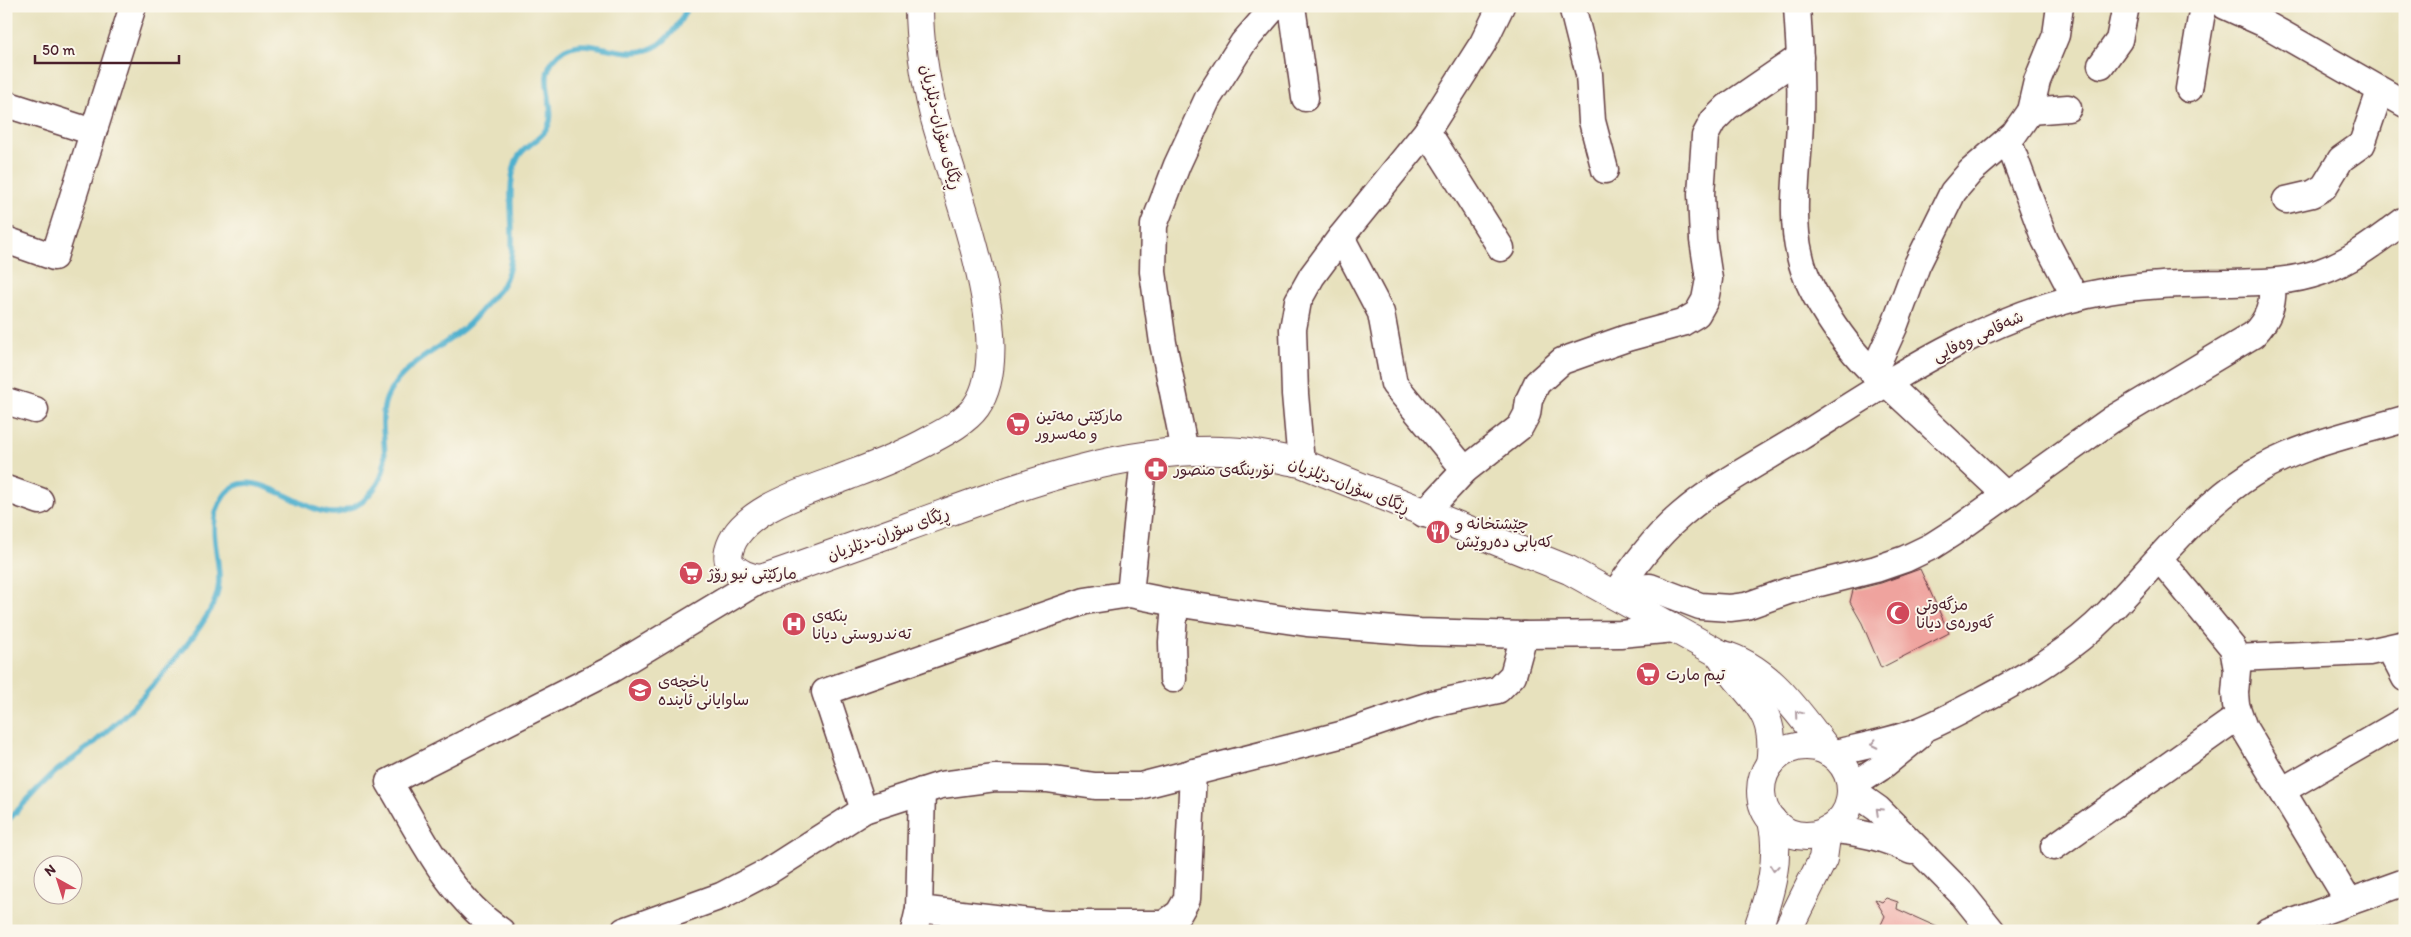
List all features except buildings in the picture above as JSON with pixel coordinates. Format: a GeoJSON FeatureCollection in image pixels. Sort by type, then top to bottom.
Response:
{"type":"FeatureCollection","features":[{"type":"Feature","properties":{"kind":"main road","name":"ڕێگای سۆران-دێلزیان"},"geometry":{"type":"LineString","coordinates":[[919,6],[919,35],[934,114],[989,311],[991,362],[986,390],[975,408],[958,423],[930,441],[850,475],[789,498],[749,523],[731,543],[728,555],[730,563],[741,573],[761,579],[1026,484],[1084,467],[1185,451],[1224,451],[1263,455],[1301,464],[1569,570],[1675,630],[1720,654],[1733,657],[1756,670],[1781,694],[1830,753]]}},
{"type":"Feature","properties":{"kind":"main road","name":"ڕێگای سۆران-دێلزیان"},"geometry":{"type":"LineString","coordinates":[[1720,654],[1731,671],[1753,694],[1765,714],[1772,739],[1770,764]]}},
{"type":"Feature","properties":{"kind":"main road"},"geometry":{"type":"LineString","coordinates":[[1797,747],[1819,748],[1830,753],[1843,765],[1851,789],[1845,813],[1828,830],[1808,836],[1798,835],[1779,827],[1772,820],[1764,804],[1761,787],[1764,775],[1770,764],[1778,756],[1797,747]]}},
{"type":"Feature","properties":{"kind":"main road"},"geometry":{"type":"LineString","coordinates":[[1757,931],[1773,884],[1775,845],[1772,820]]}},
{"type":"Feature","properties":{"kind":"main road"},"geometry":{"type":"LineString","coordinates":[[1787,931],[1820,865],[1826,846],[1828,830]]}},
{"type":"Feature","properties":{"kind":"street"},"geometry":{"type":"LineString","coordinates":[[6,240],[54,257],[133,6]]}},
{"type":"Feature","properties":{"kind":"street"},"geometry":{"type":"LineString","coordinates":[[1185,451],[1163,343],[1152,272],[1154,224],[1177,165],[1208,98],[1243,43],[1275,6]]}},
{"type":"Feature","properties":{"kind":"street"},"geometry":{"type":"LineString","coordinates":[[1292,6],[1305,98]]}},
{"type":"Feature","properties":{"kind":"street"},"geometry":{"type":"LineString","coordinates":[[1301,464],[1294,385],[1293,329],[1298,301],[1312,276],[1341,237],[1427,130],[1483,43],[1501,6]]}},
{"type":"Feature","properties":{"kind":"street"},"geometry":{"type":"LineString","coordinates":[[1572,6],[1588,74],[1592,121],[1605,170]]}},
{"type":"Feature","properties":{"kind":"street"},"geometry":{"type":"LineString","coordinates":[[1797,6],[1800,58],[1796,215],[1800,257],[1813,288],[1841,337],[1880,378],[2005,494]]}},
{"type":"Feature","properties":{"kind":"street"},"geometry":{"type":"LineString","coordinates":[[1880,378],[1894,327],[1917,265],[1953,192],[1971,171],[2008,140],[2030,110],[2037,81],[2056,35],[2060,6]]}},
{"type":"Feature","properties":{"kind":"street"},"geometry":{"type":"LineString","coordinates":[[2101,65],[2119,40],[2126,6]]}},
{"type":"Feature","properties":{"kind":"street"},"geometry":{"type":"LineString","coordinates":[[2189,90],[2203,6]]}},
{"type":"Feature","properties":{"kind":"street"},"geometry":{"type":"LineString","coordinates":[[2225,6],[2267,15],[2380,91],[2405,104]]}},
{"type":"Feature","properties":{"kind":"street"},"geometry":{"type":"LineString","coordinates":[[1424,514],[1465,470],[1520,427],[1527,414],[1529,400],[1537,383],[1562,361],[1627,338],[1682,323],[1697,314],[1706,300],[1709,279],[1703,240],[1701,194],[1705,136],[1713,121],[1727,107],[1800,58]]}},
{"type":"Feature","properties":{"kind":"street"},"geometry":{"type":"LineString","coordinates":[[2286,200],[2312,194],[2324,187],[2341,160],[2362,144],[2380,91]]}},
{"type":"Feature","properties":{"kind":"street"},"geometry":{"type":"LineString","coordinates":[[6,104],[94,132]]}},
{"type":"Feature","properties":{"kind":"street"},"geometry":{"type":"LineString","coordinates":[[2030,110],[2068,108]]}},
{"type":"Feature","properties":{"kind":"street"},"geometry":{"type":"LineString","coordinates":[[1427,130],[1501,248]]}},
{"type":"Feature","properties":{"kind":"street"},"geometry":{"type":"LineString","coordinates":[[2008,140],[2045,240],[2075,298]]}},
{"type":"Feature","properties":{"kind":"street","name":"شەقامی وەفایی"},"geometry":{"type":"LineString","coordinates":[[1618,597],[1646,551],[1682,514],[1880,378],[1975,333],[2041,307],[2075,298],[2142,286],[2272,282],[2304,277],[2334,266],[2362,251],[2405,220]]}},
{"type":"Feature","properties":{"kind":"street"},"geometry":{"type":"LineString","coordinates":[[1341,237],[1381,313],[1394,384],[1465,470]]}},
{"type":"Feature","properties":{"kind":"street"},"geometry":{"type":"LineString","coordinates":[[1618,597],[1636,588],[1650,587],[1700,606],[1730,608],[1746,606],[1788,591],[1876,569],[1905,559],[1945,538],[2111,420],[2253,335],[2263,324],[2270,311],[2274,297],[2272,282]]}},
{"type":"Feature","properties":{"kind":"street"},"geometry":{"type":"LineString","coordinates":[[6,400],[35,410]]}},
{"type":"Feature","properties":{"kind":"street"},"geometry":{"type":"LineString","coordinates":[[1830,753],[1895,739],[1936,724],[2028,676],[2069,647],[2107,614],[2159,558],[2214,503],[2232,488],[2272,463],[2313,446],[2405,419]]}},
{"type":"Feature","properties":{"kind":"street"},"geometry":{"type":"LineString","coordinates":[[1130,594],[1144,457]]}},
{"type":"Feature","properties":{"kind":"street"},"geometry":{"type":"LineString","coordinates":[[6,489],[40,502]]}},
{"type":"Feature","properties":{"kind":"street"},"geometry":{"type":"LineString","coordinates":[[2159,558],[2227,639],[2236,658],[2235,693],[2239,716],[2251,740],[2349,902]]}},
{"type":"Feature","properties":{"kind":"street"},"geometry":{"type":"LineString","coordinates":[[501,931],[483,919],[450,884],[389,782],[610,670],[761,579]]}},
{"type":"Feature","properties":{"kind":"street"},"geometry":{"type":"LineString","coordinates":[[864,810],[825,692],[1085,601],[1130,594],[1175,603],[1307,622],[1420,632],[1524,635],[1620,634],[1675,630]]}},
{"type":"Feature","properties":{"kind":"street"},"geometry":{"type":"LineString","coordinates":[[1173,679],[1172,642],[1175,603]]}},
{"type":"Feature","properties":{"kind":"street"},"geometry":{"type":"LineString","coordinates":[[624,931],[721,896],[767,872],[864,810],[941,785],[994,778],[1047,778],[1095,786],[1140,786],[1344,734],[1432,704],[1498,690],[1513,674],[1524,635]]}},
{"type":"Feature","properties":{"kind":"street"},"geometry":{"type":"LineString","coordinates":[[2236,658],[2358,653],[2397,646],[2405,678]]}},
{"type":"Feature","properties":{"kind":"street"},"geometry":{"type":"LineString","coordinates":[[2054,847],[2239,716]]}},
{"type":"Feature","properties":{"kind":"street"},"geometry":{"type":"LineString","coordinates":[[2283,790],[2405,720]]}},
{"type":"Feature","properties":{"kind":"street"},"geometry":{"type":"LineString","coordinates":[[1936,724],[1851,789],[1878,810],[1963,895],[1992,931]]}},
{"type":"Feature","properties":{"kind":"street"},"geometry":{"type":"LineString","coordinates":[[922,791],[917,920],[1047,924],[1164,924],[1179,913],[1187,899],[1194,772]]}},
{"type":"Feature","properties":{"kind":"street"},"geometry":{"type":"LineString","coordinates":[[1828,830],[1851,831],[1880,837],[1926,859]]}},
{"type":"Feature","properties":{"kind":"street"},"geometry":{"type":"LineString","coordinates":[[2268,931],[2405,882]]}},
{"type":"Feature","properties":{"kind":"waterway"},"geometry":{"type":"LineString","coordinates":[[6,822],[52,775],[94,743],[131,709],[164,673],[202,625],[215,600],[218,587],[219,574],[214,535],[217,509],[224,496],[235,486],[247,483],[261,485],[319,511],[332,513],[352,508],[365,499],[374,489],[381,478],[384,466],[383,417],[384,405],[389,393],[405,372],[415,363],[469,324],[501,288],[508,272],[512,242],[511,195],[515,164],[522,152],[543,133],[550,121],[551,113],[547,75],[553,60],[567,48],[583,45],[636,52],[654,47],[671,33],[688,6]]}},
{"type":"Feature","properties":{"kind":"place","name":"مارکێتی مەتین و مەسرور"},"geometry":{"type":"Point","coordinates":[1018,424]}},
{"type":"Feature","properties":{"kind":"place","name":"نۆرینگه‌ی منصور"},"geometry":{"type":"Point","coordinates":[1156,469]}},
{"type":"Feature","properties":{"kind":"place","name":"چێشتخانە و کەبابی دەروێش"},"geometry":{"type":"Point","coordinates":[1438,532]}},
{"type":"Feature","properties":{"kind":"place","name":"مارکێتی نیو رۆژ"},"geometry":{"type":"Point","coordinates":[691,573]}},
{"type":"Feature","properties":{"kind":"place","name":"مزگەوتی گەورەی دیانا"},"geometry":{"type":"Point","coordinates":[1898,613]}},
{"type":"Feature","properties":{"kind":"place","name":"بنکەی تەندروستی دیانا"},"geometry":{"type":"Point","coordinates":[794,624]}},
{"type":"Feature","properties":{"kind":"place","name":"تیم مارت"},"geometry":{"type":"Point","coordinates":[1648,674]}},
{"type":"Feature","properties":{"kind":"place","name":"باخچەی ساوایانی ئایندە"},"geometry":{"type":"Point","coordinates":[640,690]}}]}
